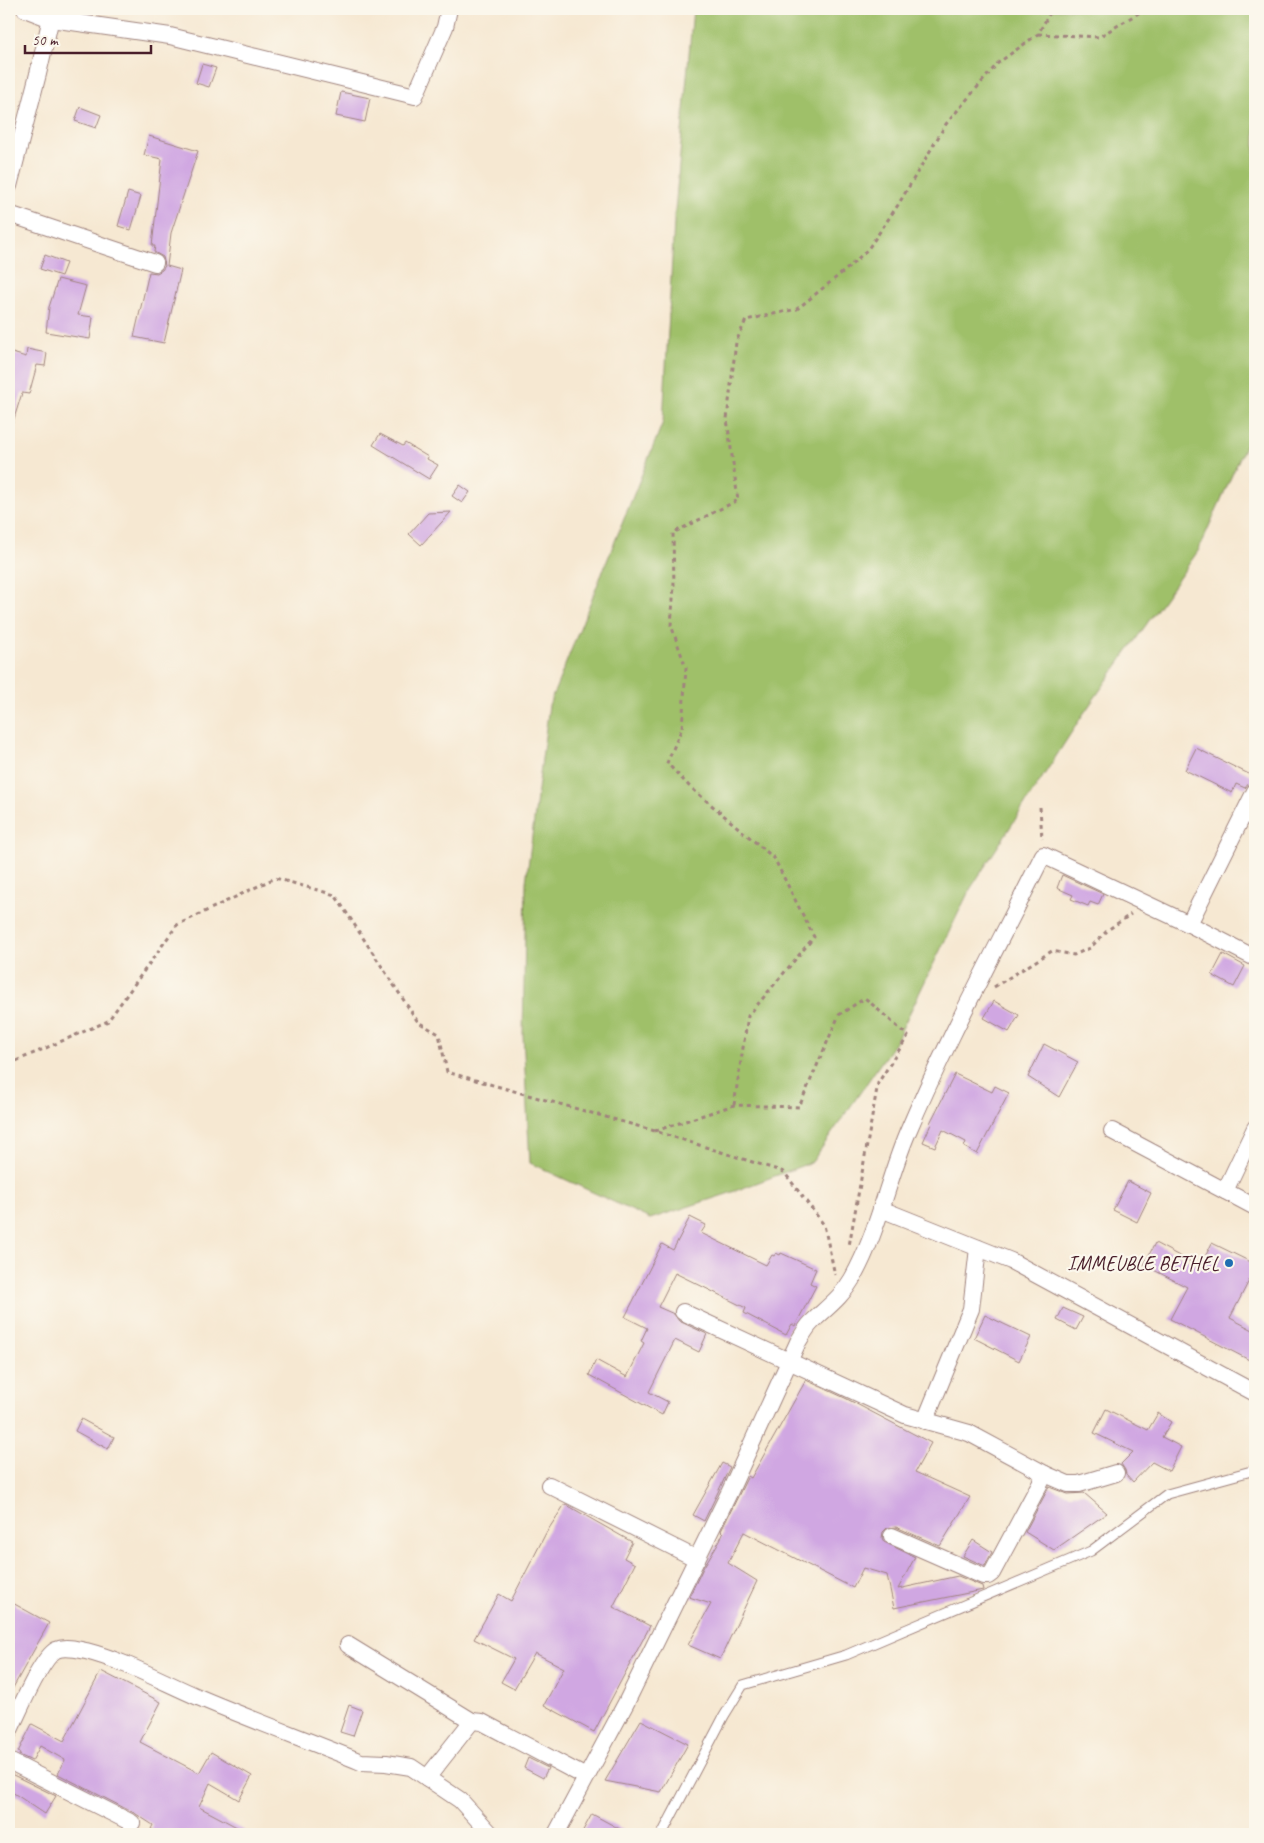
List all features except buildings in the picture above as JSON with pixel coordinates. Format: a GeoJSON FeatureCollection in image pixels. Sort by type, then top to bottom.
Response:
{"type":"FeatureCollection","features":[{"type":"Feature","properties":{"kind":"street"},"geometry":{"type":"LineString","coordinates":[[25,9],[170,36],[415,96],[445,27],[449,9]]}},
{"type":"Feature","properties":{"kind":"street"},"geometry":{"type":"LineString","coordinates":[[9,186],[52,14]]}},
{"type":"Feature","properties":{"kind":"street"},"geometry":{"type":"LineString","coordinates":[[9,214],[155,263]]}},
{"type":"Feature","properties":{"kind":"street"},"geometry":{"type":"LineString","coordinates":[[1189,924],[1255,791]]}},
{"type":"Feature","properties":{"kind":"street"},"geometry":{"type":"LineString","coordinates":[[556,1834],[626,1703],[697,1559],[798,1342],[809,1325],[840,1296],[852,1280],[868,1245],[907,1134],[946,1049],[1043,855],[1189,924],[1255,958]]}},
{"type":"Feature","properties":{"kind":"street"},"geometry":{"type":"LineString","coordinates":[[1226,1191],[1255,1128]]}},
{"type":"Feature","properties":{"kind":"street"},"geometry":{"type":"LineString","coordinates":[[1112,1131],[1255,1207]]}},
{"type":"Feature","properties":{"kind":"street"},"geometry":{"type":"LineString","coordinates":[[881,1209],[1011,1260],[1255,1393]]}},
{"type":"Feature","properties":{"kind":"street"},"geometry":{"type":"LineString","coordinates":[[925,1421],[970,1309],[978,1248]]}},
{"type":"Feature","properties":{"kind":"street"},"geometry":{"type":"LineString","coordinates":[[683,1312],[905,1415],[943,1424],[969,1433],[1045,1474],[1073,1484],[1116,1473]]}},
{"type":"Feature","properties":{"kind":"street"},"geometry":{"type":"LineString","coordinates":[[892,1536],[983,1576],[988,1576],[992,1573],[1045,1474]]}},
{"type":"Feature","properties":{"kind":"street"},"geometry":{"type":"LineString","coordinates":[[549,1485],[697,1559]]}},
{"type":"Feature","properties":{"kind":"street"},"geometry":{"type":"LineString","coordinates":[[348,1645],[472,1721],[482,1722],[586,1777]]}},
{"type":"Feature","properties":{"kind":"street"},"geometry":{"type":"LineString","coordinates":[[9,1732],[40,1668],[56,1650],[70,1648],[88,1652],[139,1670],[197,1696],[361,1762],[386,1763],[411,1768],[460,1800],[491,1834]]}},
{"type":"Feature","properties":{"kind":"street"},"geometry":{"type":"LineString","coordinates":[[427,1778],[472,1721]]}},
{"type":"Feature","properties":{"kind":"street"},"geometry":{"type":"LineString","coordinates":[[9,1760],[132,1823]]}},
{"type":"Feature","properties":{"kind":"lane"},"geometry":{"type":"LineString","coordinates":[[662,1834],[724,1716],[743,1685],[846,1655],[1091,1551],[1167,1494],[1255,1470]]}},
{"type":"Feature","properties":{"kind":"path"},"geometry":{"type":"LineString","coordinates":[[734,1105],[748,1016],[814,938],[774,858],[689,786],[667,763],[682,728],[686,668],[671,625],[674,586],[673,533],[738,500],[727,419],[736,342],[746,320],[797,309],[848,268],[868,249],[898,205],[946,124],[998,64],[1038,34],[1052,9]]}},
{"type":"Feature","properties":{"kind":"path"},"geometry":{"type":"LineString","coordinates":[[1038,34],[1099,37],[1144,9]]}},
{"type":"Feature","properties":{"kind":"path"},"geometry":{"type":"LineString","coordinates":[[1040,807],[1043,855]]}},
{"type":"Feature","properties":{"kind":"path"},"geometry":{"type":"LineString","coordinates":[[9,1064],[108,1021],[177,925],[275,878],[335,895],[418,1022],[439,1034],[447,1072],[655,1131],[784,1172],[824,1224],[840,1296]]}},
{"type":"Feature","properties":{"kind":"path"},"geometry":{"type":"LineString","coordinates":[[970,1002],[1052,951],[1074,955],[1090,948],[1109,929],[1133,914]]}},
{"type":"Feature","properties":{"kind":"path"},"geometry":{"type":"LineString","coordinates":[[655,1131],[734,1105],[799,1106],[839,1015],[865,998],[908,1036],[878,1083],[849,1247]]}},
{"type":"Feature","properties":{"kind":"green space"},"geometry":{"type":"Polygon","coordinates":[[[693,9],[1255,9],[1255,417],[1249,437],[1198,551],[1084,713],[969,891],[896,1041],[812,1162],[727,1194],[650,1219],[530,1163],[523,1035],[526,882],[549,705],[663,422],[674,222],[693,9]]]}},
{"type":"Feature","properties":{"kind":"place","name":"IMMEUBLE BETHEL"},"geometry":{"type":"Point","coordinates":[1229,1263]}}]}
